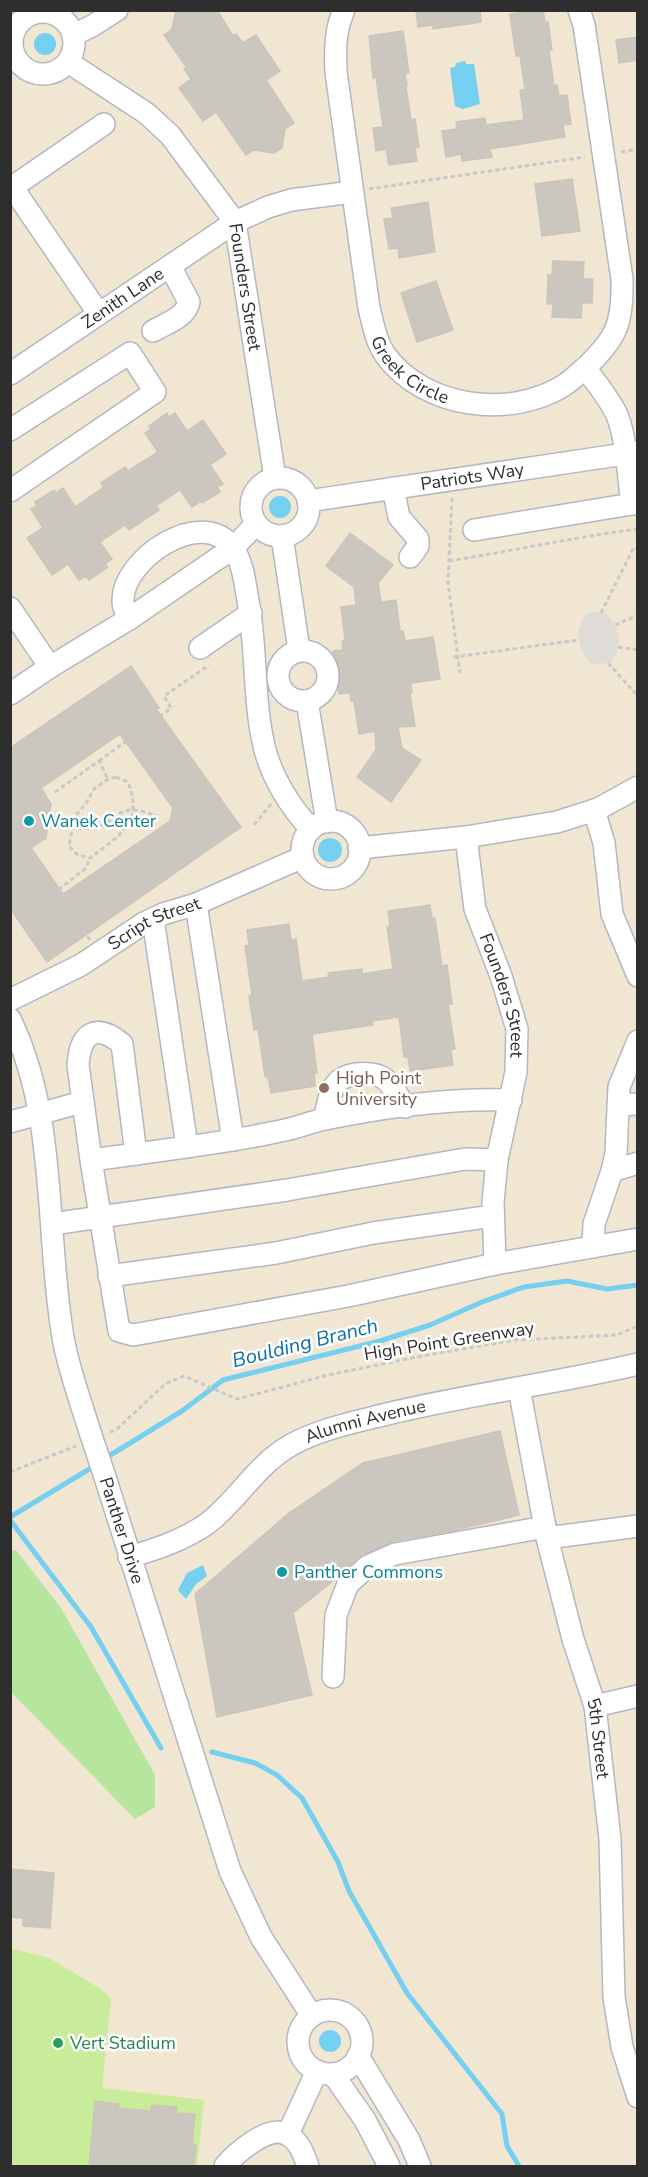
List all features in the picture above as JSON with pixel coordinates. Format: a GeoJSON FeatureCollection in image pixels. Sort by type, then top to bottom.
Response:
{"type":"FeatureCollection","features":[{"type":"Feature","properties":{"kind":"street"},"geometry":{"type":"LineString","coordinates":[[73,35],[93,26],[117,10]]}},
{"type":"Feature","properties":{"kind":"street","name":"Greek Circle"},"geometry":{"type":"LineString","coordinates":[[344,10],[335,45],[336,72],[369,308],[375,335],[386,356],[402,372],[426,389],[447,398],[474,404],[503,405],[543,395],[564,385],[585,368],[605,349],[617,330],[622,305],[622,279],[584,25],[579,10]]}},
{"type":"Feature","properties":{"kind":"street"},"geometry":{"type":"LineString","coordinates":[[37,13],[61,13],[73,35],[72,53],[68,62],[52,73],[42,74],[14,63],[13,37],[20,23],[28,16],[37,13]]}},
{"type":"Feature","properties":{"kind":"street","name":"Founders Street"},"geometry":{"type":"LineString","coordinates":[[68,62],[146,113],[170,135],[235,222],[275,478]]}},
{"type":"Feature","properties":{"kind":"street"},"geometry":{"type":"LineString","coordinates":[[99,314],[19,197],[14,186],[104,124]]}},
{"type":"Feature","properties":{"kind":"street"},"geometry":{"type":"LineString","coordinates":[[235,222],[268,207],[291,200],[352,192]]}},
{"type":"Feature","properties":{"kind":"street","name":"Zenith Lane"},"geometry":{"type":"LineString","coordinates":[[10,374],[235,222]]}},
{"type":"Feature","properties":{"kind":"street"},"geometry":{"type":"LineString","coordinates":[[153,331],[181,316],[187,310],[189,302],[170,266]]}},
{"type":"Feature","properties":{"kind":"street"},"geometry":{"type":"LineString","coordinates":[[10,430],[129,353],[155,392],[10,491]]}},
{"type":"Feature","properties":{"kind":"street"},"geometry":{"type":"LineString","coordinates":[[474,530],[635,504],[632,453],[608,398],[585,368]]}},
{"type":"Feature","properties":{"kind":"street","name":"Patriots Way"},"geometry":{"type":"LineString","coordinates":[[309,501],[632,453]]}},
{"type":"Feature","properties":{"kind":"street"},"geometry":{"type":"LineString","coordinates":[[275,478],[293,480],[309,501],[309,511],[300,528],[282,536],[272,535],[256,524],[250,506],[252,495],[258,487],[275,478]]}},
{"type":"Feature","properties":{"kind":"street"},"geometry":{"type":"LineString","coordinates":[[393,488],[399,517],[418,539],[418,546],[410,556]]}},
{"type":"Feature","properties":{"kind":"street"},"geometry":{"type":"LineString","coordinates":[[10,694],[50,667],[129,620],[233,548],[256,524]]}},
{"type":"Feature","properties":{"kind":"street"},"geometry":{"type":"LineString","coordinates":[[129,620],[123,604],[124,591],[136,568],[154,550],[177,537],[200,532],[218,534],[233,548],[243,570],[251,613],[264,747],[277,780],[297,814],[319,826]]}},
{"type":"Feature","properties":{"kind":"street"},"geometry":{"type":"LineString","coordinates":[[282,536],[299,650]]}},
{"type":"Feature","properties":{"kind":"street"},"geometry":{"type":"LineString","coordinates":[[10,608],[50,667]]}},
{"type":"Feature","properties":{"kind":"street"},"geometry":{"type":"LineString","coordinates":[[208,654],[251,613]]}},
{"type":"Feature","properties":{"kind":"street"},"geometry":{"type":"LineString","coordinates":[[299,650],[312,651],[320,656],[328,672],[328,680],[322,692],[307,701],[298,701],[285,694],[277,678],[284,658],[299,650]]}},
{"type":"Feature","properties":{"kind":"street"},"geometry":{"type":"LineString","coordinates":[[307,701],[319,826]]}},
{"type":"Feature","properties":{"kind":"street"},"geometry":{"type":"LineString","coordinates":[[359,848],[466,837],[557,822],[594,810],[638,787]]}},
{"type":"Feature","properties":{"kind":"street"},"geometry":{"type":"LineString","coordinates":[[594,810],[604,843],[612,914],[638,976]]}},
{"type":"Feature","properties":{"kind":"street"},"geometry":{"type":"LineString","coordinates":[[336,822],[352,831],[357,838],[359,848],[355,865],[349,872],[332,879],[322,878],[307,866],[302,847],[305,837],[319,826],[336,822]]}},
{"type":"Feature","properties":{"kind":"street","name":"Founders Street"},"geometry":{"type":"LineString","coordinates":[[466,837],[474,909],[501,976],[517,1029],[516,1072],[497,1160],[493,1202],[495,1264]]}},
{"type":"Feature","properties":{"kind":"street","name":"Script Street"},"geometry":{"type":"LineString","coordinates":[[10,1000],[81,965],[153,919],[196,904],[303,857]]}},
{"type":"Feature","properties":{"kind":"street"},"geometry":{"type":"LineString","coordinates":[[196,904],[233,1140]]}},
{"type":"Feature","properties":{"kind":"street"},"geometry":{"type":"LineString","coordinates":[[153,919],[187,1146]]}},
{"type":"Feature","properties":{"kind":"street","name":"Panther Drive"},"geometry":{"type":"LineString","coordinates":[[10,1019],[18,1034],[40,1112],[63,1338],[90,1436],[230,1871],[261,1937],[312,2016]]}},
{"type":"Feature","properties":{"kind":"street"},"geometry":{"type":"LineString","coordinates":[[136,1154],[125,1053],[122,1044],[114,1037],[102,1032],[92,1034],[83,1040],[79,1050],[78,1065],[82,1102],[119,1331],[133,1335],[348,1296],[495,1264],[638,1239]]}},
{"type":"Feature","properties":{"kind":"street"},"geometry":{"type":"LineString","coordinates":[[593,1247],[594,1224],[612,1171],[628,1104],[619,1087],[638,1041]]}},
{"type":"Feature","properties":{"kind":"street"},"geometry":{"type":"LineString","coordinates":[[324,1119],[335,1085],[341,1078],[351,1075],[372,1072],[381,1075],[389,1081],[405,1107]]}},
{"type":"Feature","properties":{"kind":"street"},"geometry":{"type":"LineString","coordinates":[[91,1160],[233,1140],[286,1130],[324,1119],[405,1107],[464,1100],[511,1100]]}},
{"type":"Feature","properties":{"kind":"street"},"geometry":{"type":"LineString","coordinates":[[10,1122],[82,1102]]}},
{"type":"Feature","properties":{"kind":"street"},"geometry":{"type":"LineString","coordinates":[[52,1224],[287,1190],[465,1159],[497,1160]]}},
{"type":"Feature","properties":{"kind":"street"},"geometry":{"type":"LineString","coordinates":[[612,1171],[638,1163]]}},
{"type":"Feature","properties":{"kind":"street"},"geometry":{"type":"LineString","coordinates":[[109,1276],[276,1253],[373,1233],[493,1216]]}},
{"type":"Feature","properties":{"kind":"street","name":"Alumni Avenue"},"geometry":{"type":"LineString","coordinates":[[129,1557],[185,1537],[208,1522],[267,1462],[291,1445],[329,1429],[420,1406],[638,1364]]}},
{"type":"Feature","properties":{"kind":"street","name":"5th Street"},"geometry":{"type":"LineString","coordinates":[[519,1388],[546,1533],[573,1639],[595,1706],[610,1839],[614,1997],[622,2047],[638,2097]]}},
{"type":"Feature","properties":{"kind":"street"},"geometry":{"type":"LineString","coordinates":[[333,1677],[336,1615],[348,1584],[368,1566],[395,1554],[546,1533],[638,1526]]}},
{"type":"Feature","properties":{"kind":"street"},"geometry":{"type":"LineString","coordinates":[[595,1706],[638,1696]]}},
{"type":"Feature","properties":{"kind":"street"},"geometry":{"type":"LineString","coordinates":[[325,2072],[344,2071],[352,2065],[362,2046],[358,2026],[342,2012],[332,2010],[321,2011],[304,2023],[299,2032],[300,2053],[305,2062],[325,2072],[365,2120],[389,2166]]}},
{"type":"Feature","properties":{"kind":"street"},"geometry":{"type":"LineString","coordinates":[[358,2056],[409,2140],[420,2166]]}},
{"type":"Feature","properties":{"kind":"street"},"geometry":{"type":"LineString","coordinates":[[288,2134],[325,2072]]}},
{"type":"Feature","properties":{"kind":"street"},"geometry":{"type":"LineString","coordinates":[[225,2166],[255,2140],[276,2133],[288,2134],[301,2148],[308,2166]]}},
{"type":"Feature","properties":{"kind":"path"},"geometry":{"type":"LineString","coordinates":[[352,192],[638,149]]}},
{"type":"Feature","properties":{"kind":"path"},"geometry":{"type":"LineString","coordinates":[[452,480],[448,583],[455,657],[459,673]]}},
{"type":"Feature","properties":{"kind":"path"},"geometry":{"type":"LineString","coordinates":[[449,561],[547,545],[590,535],[638,529]]}},
{"type":"Feature","properties":{"kind":"path"},"geometry":{"type":"LineString","coordinates":[[601,612],[634,547],[638,549]]}},
{"type":"Feature","properties":{"kind":"path"},"geometry":{"type":"LineString","coordinates":[[615,625],[638,615]]}},
{"type":"Feature","properties":{"kind":"path"},"geometry":{"type":"LineString","coordinates":[[455,657],[579,640]]}},
{"type":"Feature","properties":{"kind":"path"},"geometry":{"type":"LineString","coordinates":[[618,647],[638,650]]}},
{"type":"Feature","properties":{"kind":"path"},"geometry":{"type":"LineString","coordinates":[[55,792],[171,708],[164,696],[208,654]]}},
{"type":"Feature","properties":{"kind":"path"},"geometry":{"type":"LineString","coordinates":[[608,663],[638,696]]}},
{"type":"Feature","properties":{"kind":"path"},"geometry":{"type":"LineString","coordinates":[[99,761],[108,779]]}},
{"type":"Feature","properties":{"kind":"path"},"geometry":{"type":"LineString","coordinates":[[90,858],[78,855],[69,846],[75,816],[85,805],[94,789],[108,779],[116,777],[128,782],[134,797],[131,822],[90,858],[86,868],[58,890],[91,941]]}},
{"type":"Feature","properties":{"kind":"path"},"geometry":{"type":"LineString","coordinates":[[254,825],[274,800]]}},
{"type":"Feature","properties":{"kind":"path"},"geometry":{"type":"LineString","coordinates":[[63,827],[95,828],[109,822],[120,812],[134,810],[157,816]]}},
{"type":"Feature","properties":{"kind":"path","name":"High Point Greenway"},"geometry":{"type":"LineString","coordinates":[[10,1472],[90,1436],[116,1430],[165,1384],[184,1376],[237,1399],[328,1375],[432,1354],[516,1340],[617,1335],[638,1326]]}},
{"type":"Feature","properties":{"kind":"shaded area","name":"High Point University"},"geometry":{"type":"Polygon","coordinates":[[[11,11],[637,11],[637,2166],[11,2166],[11,11]]]}},
{"type":"Feature","properties":{"kind":"shaded area"},"geometry":{"type":"Polygon","coordinates":[[[598,611],[608,615],[614,623],[619,639],[612,661],[598,665],[589,662],[580,647],[578,632],[583,618],[587,614],[598,611]]]}},
{"type":"Feature","properties":{"kind":"green space"},"geometry":{"type":"Polygon","coordinates":[[[16,1550],[61,1608],[155,1775],[155,1807],[135,1819],[11,1692],[10,1551],[16,1550]]]}},
{"type":"Feature","properties":{"kind":"green space","name":"Vert Stadium"},"geometry":{"type":"Polygon","coordinates":[[[10,1948],[49,1958],[99,1988],[111,1998],[102,2088],[204,2100],[197,2166],[11,2166],[10,1948]]]}},
{"type":"Feature","properties":{"kind":"water"},"geometry":{"type":"Polygon","coordinates":[[[45,33],[53,36],[56,44],[53,52],[45,55],[37,52],[34,44],[37,36],[45,33]]]}},
{"type":"Feature","properties":{"kind":"water"},"geometry":{"type":"Polygon","coordinates":[[[465,61],[466,64],[474,64],[480,104],[463,109],[455,106],[450,68],[455,67],[456,63],[465,61]]]}},
{"type":"Feature","properties":{"kind":"water"},"geometry":{"type":"Polygon","coordinates":[[[280,496],[288,499],[291,507],[288,515],[280,518],[272,515],[269,507],[272,499],[280,496]]]}},
{"type":"Feature","properties":{"kind":"water"},"geometry":{"type":"Polygon","coordinates":[[[330,838],[338,842],[342,850],[338,858],[330,862],[322,858],[318,850],[322,842],[330,838]]]}},
{"type":"Feature","properties":{"kind":"water"},"geometry":{"type":"Polygon","coordinates":[[[203,1565],[207,1576],[196,1584],[186,1599],[178,1590],[187,1573],[203,1565]]]}},
{"type":"Feature","properties":{"kind":"water"},"geometry":{"type":"Polygon","coordinates":[[[330,2030],[338,2033],[341,2041],[338,2049],[330,2052],[322,2049],[319,2041],[322,2033],[330,2030]]]}},
{"type":"Feature","properties":{"kind":"building"},"geometry":{"type":"Polygon","coordinates":[[[176,10],[217,10],[233,36],[236,34],[243,43],[256,35],[280,71],[266,80],[294,123],[285,129],[282,148],[274,153],[254,150],[246,155],[216,112],[203,121],[179,88],[191,79],[184,69],[187,68],[164,35],[172,29],[176,10]]]}},
{"type":"Feature","properties":{"kind":"building"},"geometry":{"type":"Polygon","coordinates":[[[416,10],[480,10],[481,22],[433,29],[433,25],[418,27],[416,10]]]}},
{"type":"Feature","properties":{"kind":"building"},"geometry":{"type":"Polygon","coordinates":[[[543,10],[545,23],[548,22],[554,86],[557,85],[559,96],[567,95],[571,124],[563,125],[565,137],[490,149],[492,157],[462,161],[461,154],[446,157],[442,131],[457,129],[456,122],[485,118],[486,125],[524,120],[520,90],[525,90],[520,56],[516,56],[510,14],[543,10]]]}},
{"type":"Feature","properties":{"kind":"building"},"geometry":{"type":"Polygon","coordinates":[[[403,31],[409,73],[405,73],[406,87],[411,120],[415,119],[419,147],[415,148],[417,161],[389,165],[386,149],[376,151],[373,128],[383,127],[376,77],[373,78],[369,36],[403,31]]]}},
{"type":"Feature","properties":{"kind":"building"},"geometry":{"type":"Polygon","coordinates":[[[638,37],[638,60],[619,63],[616,40],[638,37]]]}},
{"type":"Feature","properties":{"kind":"building"},"geometry":{"type":"Polygon","coordinates":[[[572,179],[580,231],[542,236],[535,184],[572,179]]]}},
{"type":"Feature","properties":{"kind":"building"},"geometry":{"type":"Polygon","coordinates":[[[428,202],[435,252],[399,258],[398,248],[389,249],[384,219],[393,218],[391,208],[428,202]]]}},
{"type":"Feature","properties":{"kind":"building"},"geometry":{"type":"Polygon","coordinates":[[[553,261],[584,262],[583,279],[593,279],[592,303],[582,303],[581,318],[552,317],[553,304],[547,304],[548,275],[552,275],[553,261]]]}},
{"type":"Feature","properties":{"kind":"building"},"geometry":{"type":"Polygon","coordinates":[[[436,281],[453,330],[417,342],[401,293],[436,281]]]}},
{"type":"Feature","properties":{"kind":"building"},"geometry":{"type":"Polygon","coordinates":[[[167,413],[169,417],[175,413],[187,431],[203,420],[226,454],[210,465],[223,484],[217,487],[220,492],[192,507],[180,490],[156,506],[159,510],[129,530],[125,525],[100,542],[112,559],[105,564],[108,567],[89,580],[86,576],[79,580],[68,564],[52,575],[27,538],[43,528],[31,509],[37,505],[35,502],[54,490],[56,493],[63,488],[75,507],[104,487],[101,483],[125,467],[128,471],[158,452],[145,433],[151,429],[149,426],[167,413]]]}},
{"type":"Feature","properties":{"kind":"building"},"geometry":{"type":"Polygon","coordinates":[[[350,533],[393,565],[378,583],[381,602],[396,600],[400,631],[403,631],[405,641],[433,637],[440,679],[411,683],[412,692],[410,693],[415,726],[398,727],[402,748],[421,760],[391,802],[357,777],[376,750],[375,731],[359,734],[354,701],[351,701],[350,693],[339,694],[333,651],[343,650],[342,641],[345,640],[341,607],[356,605],[354,587],[326,566],[350,533]]]}},
{"type":"Feature","properties":{"kind":"building"},"geometry":{"type":"Polygon","coordinates":[[[131,666],[159,708],[156,709],[241,827],[47,962],[10,908],[10,748],[131,666]],[[120,734],[41,788],[51,804],[46,838],[31,848],[63,894],[170,821],[173,808],[120,734]]]}},
{"type":"Feature","properties":{"kind":"building"},"geometry":{"type":"Polygon","coordinates":[[[430,905],[432,918],[435,918],[442,966],[447,965],[452,1004],[448,1004],[455,1049],[451,1050],[453,1065],[410,1071],[408,1057],[404,1057],[399,1017],[372,1021],[373,1025],[312,1034],[317,1073],[314,1073],[315,1086],[271,1093],[268,1077],[265,1077],[258,1029],[254,1030],[245,946],[249,945],[247,930],[289,924],[291,940],[296,939],[302,981],[329,977],[328,973],[362,969],[362,974],[393,969],[387,927],[390,926],[388,911],[430,905]]]}},
{"type":"Feature","properties":{"kind":"building","name":"Panther Commons"},"geometry":{"type":"Polygon","coordinates":[[[500,1431],[519,1515],[452,1531],[393,1541],[360,1556],[293,1613],[312,1695],[217,1717],[195,1594],[289,1513],[363,1463],[500,1431]]]}},
{"type":"Feature","properties":{"kind":"building"},"geometry":{"type":"Polygon","coordinates":[[[10,1869],[54,1873],[50,1928],[23,1926],[23,1918],[10,1917],[10,1869]]]}},
{"type":"Feature","properties":{"kind":"building"},"geometry":{"type":"Polygon","coordinates":[[[95,2101],[119,2104],[118,2108],[151,2111],[152,2105],[177,2107],[176,2113],[195,2114],[192,2144],[196,2145],[194,2166],[89,2166],[95,2101]]]}},
{"type":"Feature","properties":{"kind":"waterway","name":"Boulding Branch"},"geometry":{"type":"LineString","coordinates":[[104,1459],[182,1411],[223,1380],[380,1341],[430,1325],[482,1302],[524,1287],[567,1281],[607,1289],[638,1285]]}},
{"type":"Feature","properties":{"kind":"waterway","name":"Boulding Branch"},"geometry":{"type":"LineString","coordinates":[[10,1517],[96,1465]]}},
{"type":"Feature","properties":{"kind":"waterway"},"geometry":{"type":"LineString","coordinates":[[10,1520],[91,1627],[161,1748]]}},
{"type":"Feature","properties":{"kind":"waterway"},"geometry":{"type":"LineString","coordinates":[[212,1752],[255,1763],[277,1775],[302,1798],[338,1862],[349,1891],[407,1993],[502,2114],[507,2146],[519,2166]]}},
{"type":"Feature","properties":{"kind":"place","name":"Wanek Center"},"geometry":{"type":"Point","coordinates":[29,821]}},
{"type":"Feature","properties":{"kind":"place","name":"High Point University"},"geometry":{"type":"Point","coordinates":[324,1088]}},
{"type":"Feature","properties":{"kind":"place","name":"Panther Commons"},"geometry":{"type":"Point","coordinates":[282,1572]}},
{"type":"Feature","properties":{"kind":"place","name":"Vert Stadium"},"geometry":{"type":"Point","coordinates":[58,2043]}}]}
